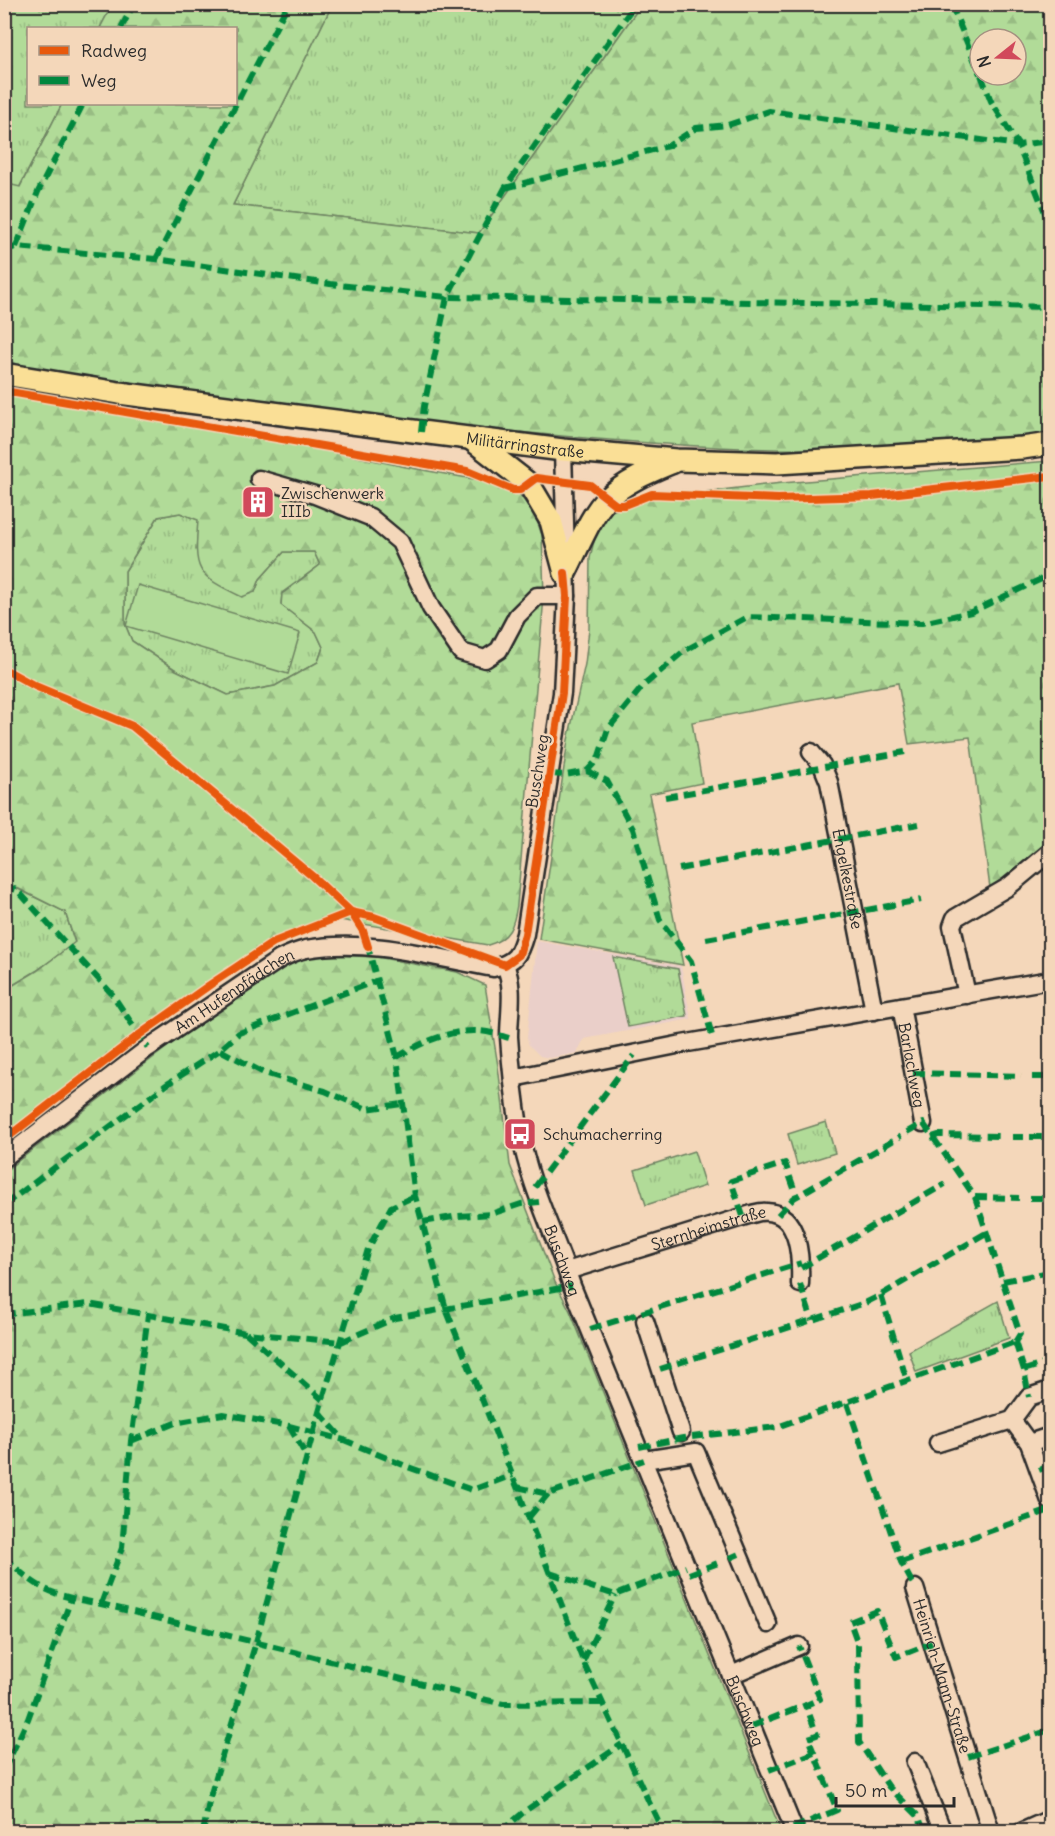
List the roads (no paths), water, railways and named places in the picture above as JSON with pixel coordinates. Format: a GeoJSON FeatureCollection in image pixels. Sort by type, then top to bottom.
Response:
{"type":"FeatureCollection","features":[{"type":"Feature","properties":{"kind":"main road","name":"Militärringstraße"},"geometry":{"type":"LineString","coordinates":[[4,374],[119,393],[470,439],[676,460],[777,463],[1022,448],[1050,444]]}},
{"type":"Feature","properties":{"kind":"main road"},"geometry":{"type":"LineString","coordinates":[[470,439],[529,484],[551,521],[565,573]]}},
{"type":"Feature","properties":{"kind":"main road"},"geometry":{"type":"LineString","coordinates":[[565,573],[606,499],[638,477],[676,460]]}},
{"type":"Feature","properties":{"kind":"street","name":"Buschweg"},"geometry":{"type":"LineString","coordinates":[[563,450],[567,596],[562,693],[525,934],[519,954],[505,965],[510,976],[510,1038],[520,1134],[527,1165],[567,1271],[795,1832]]}},
{"type":"Feature","properties":{"kind":"street"},"geometry":{"type":"LineString","coordinates":[[259,479],[315,495],[370,517],[400,542],[431,608],[461,652],[485,658],[499,650],[517,616],[537,596],[567,596]]}},
{"type":"Feature","properties":{"kind":"street","name":"Engelkestraße"},"geometry":{"type":"LineString","coordinates":[[810,752],[822,765],[829,782],[874,1011]]}},
{"type":"Feature","properties":{"kind":"street"},"geometry":{"type":"LineString","coordinates":[[967,994],[952,926],[955,918],[1008,887],[1050,852]]}},
{"type":"Feature","properties":{"kind":"street","name":"Am Hufenpfädchen"},"geometry":{"type":"LineString","coordinates":[[4,1158],[148,1048],[243,982],[295,952],[332,946],[368,947],[417,953],[494,968],[505,965]]}},
{"type":"Feature","properties":{"kind":"street"},"geometry":{"type":"LineString","coordinates":[[513,1078],[682,1044],[1050,980]]}},
{"type":"Feature","properties":{"kind":"street","name":"Barlachweg"},"geometry":{"type":"LineString","coordinates":[[901,1006],[923,1123]]}},
{"type":"Feature","properties":{"kind":"street","name":"Sternheimstraße"},"geometry":{"type":"LineString","coordinates":[[567,1271],[752,1214],[767,1212],[778,1215],[792,1227],[799,1246],[800,1284]]}},
{"type":"Feature","properties":{"kind":"street"},"geometry":{"type":"LineString","coordinates":[[645,1321],[681,1432]]}},
{"type":"Feature","properties":{"kind":"street"},"geometry":{"type":"LineString","coordinates":[[938,1443],[1012,1420],[1029,1396],[1050,1390]]}},
{"type":"Feature","properties":{"kind":"street"},"geometry":{"type":"LineString","coordinates":[[1012,1420],[1029,1443],[1050,1502]]}},
{"type":"Feature","properties":{"kind":"street"},"geometry":{"type":"LineString","coordinates":[[1029,1443],[1050,1436]]}},
{"type":"Feature","properties":{"kind":"street"},"geometry":{"type":"LineString","coordinates":[[644,1460],[696,1452],[768,1624]]}},
{"type":"Feature","properties":{"kind":"street","name":"Heinrich-Mann-Straße"},"geometry":{"type":"LineString","coordinates":[[915,1588],[991,1832]]}},
{"type":"Feature","properties":{"kind":"street"},"geometry":{"type":"LineString","coordinates":[[731,1675],[799,1646]]}},
{"type":"Feature","properties":{"kind":"street"},"geometry":{"type":"LineString","coordinates":[[915,1762],[942,1832]]}},
{"type":"Feature","properties":{"kind":"street"},"geometry":{"type":"LineString","coordinates":[[1021,1832],[1050,1819]]}},
{"type":"Feature","properties":{"kind":"place","name":"Zwischenwerk IIIb"},"geometry":{"type":"Point","coordinates":[258,502]}},
{"type":"Feature","properties":{"kind":"place","name":"Schumacherring"},"geometry":{"type":"Point","coordinates":[520,1134]}}]}
